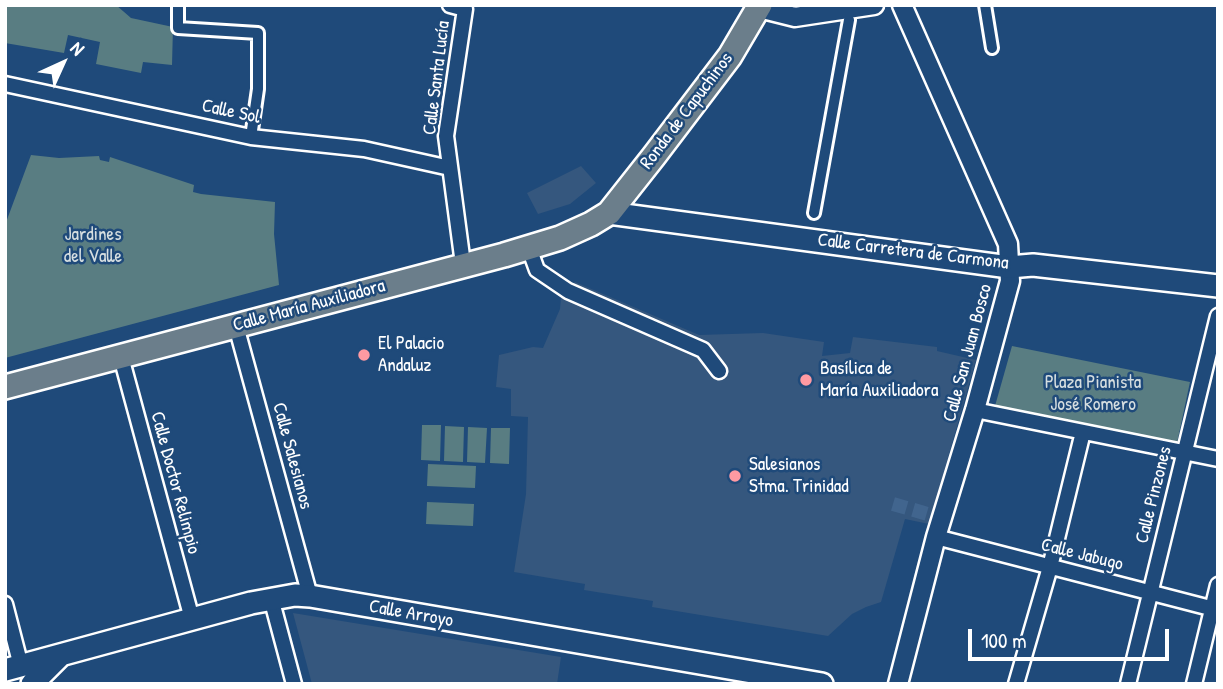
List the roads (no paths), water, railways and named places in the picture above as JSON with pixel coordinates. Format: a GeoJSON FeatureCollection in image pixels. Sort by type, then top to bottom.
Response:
{"type":"FeatureCollection","features":[{"type":"Feature","properties":{"kind":"main road","name":"Ronda de Capuchinos"},"geometry":{"type":"LineString","coordinates":[[617,214],[730,56],[755,6]]}},
{"type":"Feature","properties":{"kind":"main road","name":"Calle Carretera de Carmona"},"geometry":{"type":"LineString","coordinates":[[617,214],[1009,267],[1033,265],[1218,286]]}},
{"type":"Feature","properties":{"kind":"main road","name":"Calle María Auxiliadora"},"geometry":{"type":"LineString","coordinates":[[5,387],[529,248],[617,214]]}},
{"type":"Feature","properties":{"kind":"main road","name":"Calle Arroyo"},"geometry":{"type":"LineString","coordinates":[[17,674],[66,653],[192,619],[271,598],[310,596],[822,684]]}},
{"type":"Feature","properties":{"kind":"street"},"geometry":{"type":"LineString","coordinates":[[178,5],[178,28],[258,33],[258,89],[251,137]]}},
{"type":"Feature","properties":{"kind":"street"},"geometry":{"type":"LineString","coordinates":[[755,6],[795,17],[874,5]]}},
{"type":"Feature","properties":{"kind":"street","name":"Calle San Juan Bosco"},"geometry":{"type":"LineString","coordinates":[[898,684],[936,537],[937,517],[975,410],[1010,281],[1008,244],[902,5]]}},
{"type":"Feature","properties":{"kind":"street"},"geometry":{"type":"LineString","coordinates":[[985,5],[992,48]]}},
{"type":"Feature","properties":{"kind":"street","name":"Calle Santa Lucía"},"geometry":{"type":"LineString","coordinates":[[461,6],[446,136],[463,264]]}},
{"type":"Feature","properties":{"kind":"street"},"geometry":{"type":"LineString","coordinates":[[814,214],[849,20]]}},
{"type":"Feature","properties":{"kind":"street","name":"Calle Sol"},"geometry":{"type":"LineString","coordinates":[[5,84],[251,137],[364,149],[450,168]]}},
{"type":"Feature","properties":{"kind":"street"},"geometry":{"type":"LineString","coordinates":[[529,248],[537,270],[568,290],[703,350],[719,371]]}},
{"type":"Feature","properties":{"kind":"street","name":"Calle Pinzones"},"geometry":{"type":"LineString","coordinates":[[1128,684],[1218,316]]}},
{"type":"Feature","properties":{"kind":"street","name":"Calle Salesianos"},"geometry":{"type":"LineString","coordinates":[[236,326],[310,596]]}},
{"type":"Feature","properties":{"kind":"street","name":"Calle Doctor Relimpio"},"geometry":{"type":"LineString","coordinates":[[121,357],[192,619]]}},
{"type":"Feature","properties":{"kind":"street"},"geometry":{"type":"LineString","coordinates":[[975,410],[1218,459]]}},
{"type":"Feature","properties":{"kind":"street"},"geometry":{"type":"LineString","coordinates":[[1016,684],[1050,567],[1083,432]]}},
{"type":"Feature","properties":{"kind":"street","name":"Calle Jabugo"},"geometry":{"type":"LineString","coordinates":[[936,537],[1215,609]]}},
{"type":"Feature","properties":{"kind":"street"},"geometry":{"type":"LineString","coordinates":[[1194,684],[1215,609],[1218,585]]}},
{"type":"Feature","properties":{"kind":"street"},"geometry":{"type":"LineString","coordinates":[[271,598],[294,684]]}},
{"type":"Feature","properties":{"kind":"street"},"geometry":{"type":"LineString","coordinates":[[5,604],[17,674]]}},
{"type":"Feature","properties":{"kind":"tunnel"},"geometry":{"type":"LineString","coordinates":[[893,504],[931,515]]}},
{"type":"Feature","properties":{"kind":"place","name":"El Palacio Andaluz"},"geometry":{"type":"Point","coordinates":[364,355]}},
{"type":"Feature","properties":{"kind":"place","name":"Basílica de María Auxiliadora"},"geometry":{"type":"Point","coordinates":[806,380]}},
{"type":"Feature","properties":{"kind":"place","name":"Salesianos Stma. Trinidad"},"geometry":{"type":"Point","coordinates":[735,476]}},
{"type":"Feature","properties":{"kind":"park label","name":"Jardines del Valle"},"geometry":{"type":"Point","coordinates":[93,246]}},
{"type":"Feature","properties":{"kind":"park label","name":"Plaza Pianista José Romero"},"geometry":{"type":"Point","coordinates":[1093,394]}}]}
